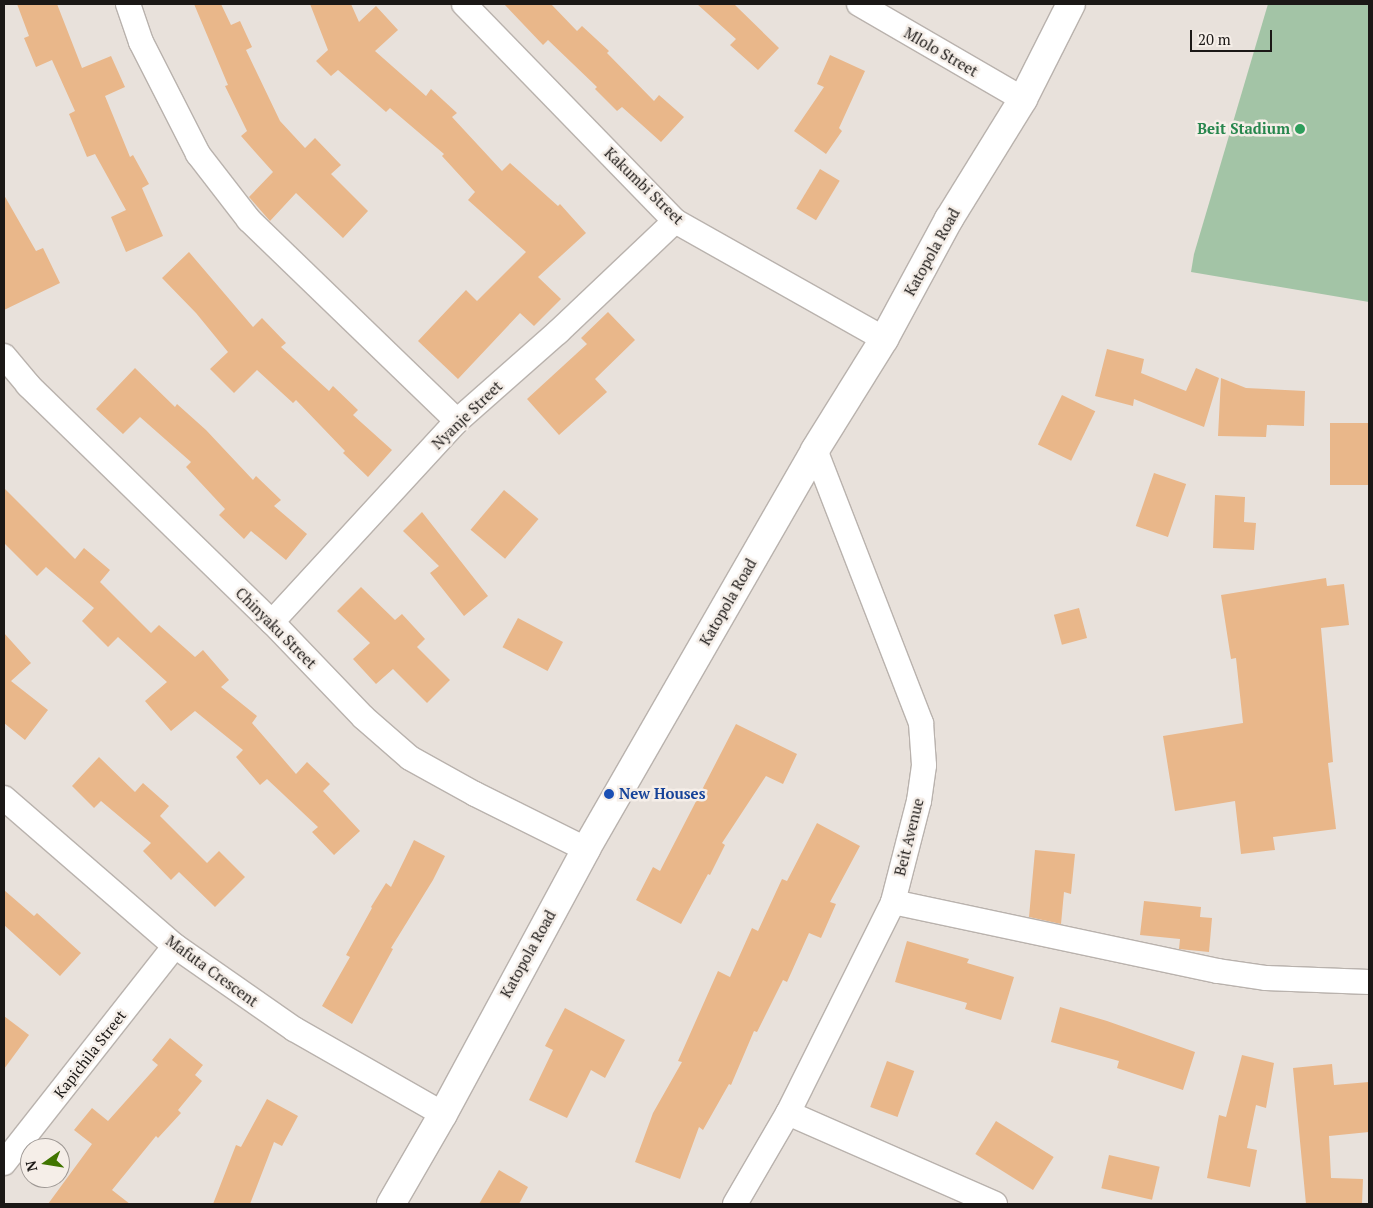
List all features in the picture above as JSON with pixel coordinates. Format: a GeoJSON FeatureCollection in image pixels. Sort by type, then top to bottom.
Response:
{"type":"FeatureCollection","features":[{"type":"Feature","properties":{"kind":"street"},"geometry":{"type":"LineString","coordinates":[[128,4],[141,42],[198,154],[249,220],[457,421]]}},
{"type":"Feature","properties":{"kind":"street","name":"Kakumbi Street"},"geometry":{"type":"LineString","coordinates":[[464,4],[675,221],[884,339]]}},
{"type":"Feature","properties":{"kind":"street","name":"Mlolo Street"},"geometry":{"type":"LineString","coordinates":[[859,4],[1023,99]]}},
{"type":"Feature","properties":{"kind":"street","name":"Katopola Road"},"geometry":{"type":"LineString","coordinates":[[391,1204],[443,1114],[586,849],[816,450],[884,339],[949,219],[1023,99],[1071,4]]}},
{"type":"Feature","properties":{"kind":"street","name":"Nyanje Street"},"geometry":{"type":"LineString","coordinates":[[272,622],[457,421],[558,332],[675,221]]}},
{"type":"Feature","properties":{"kind":"street","name":"Chinyaku Street"},"geometry":{"type":"LineString","coordinates":[[4,356],[28,385],[272,622],[363,717],[410,758],[475,794],[586,849]]}},
{"type":"Feature","properties":{"kind":"street","name":"Beit Avenue"},"geometry":{"type":"LineString","coordinates":[[735,1204],[788,1112],[893,902],[919,800],[924,765],[921,723],[816,450]]}},
{"type":"Feature","properties":{"kind":"street","name":"Mafuta Crescent"},"geometry":{"type":"LineString","coordinates":[[4,798],[176,946],[294,1029],[443,1114]]}},
{"type":"Feature","properties":{"kind":"street"},"geometry":{"type":"LineString","coordinates":[[893,902],[1228,972],[1266,978],[1369,982]]}},
{"type":"Feature","properties":{"kind":"street","name":"Kapichila Street"},"geometry":{"type":"LineString","coordinates":[[4,1163],[176,946]]}},
{"type":"Feature","properties":{"kind":"street"},"geometry":{"type":"LineString","coordinates":[[788,1112],[980,1201]]}},
{"type":"Feature","properties":{"kind":"green space","name":"Beit Stadium"},"geometry":{"type":"Polygon","coordinates":[[[1268,4],[1369,4],[1369,302],[1191,272],[1194,254],[1268,4]]]}},
{"type":"Feature","properties":{"kind":"building"},"geometry":{"type":"Polygon","coordinates":[[[17,4],[57,4],[82,68],[111,56],[125,87],[105,96],[130,157],[133,155],[149,184],[142,188],[163,236],[126,252],[111,217],[126,210],[95,154],[87,157],[69,114],[75,111],[52,60],[36,67],[24,38],[29,36],[17,4]]]}},
{"type":"Feature","properties":{"kind":"building"},"geometry":{"type":"Polygon","coordinates":[[[194,4],[221,4],[231,25],[240,21],[252,47],[246,50],[280,121],[305,148],[315,138],[341,165],[331,174],[368,211],[343,238],[296,193],[270,221],[249,197],[273,172],[241,136],[247,131],[225,86],[228,85],[194,4]]]}},
{"type":"Feature","properties":{"kind":"building"},"geometry":{"type":"Polygon","coordinates":[[[310,4],[351,4],[359,22],[376,6],[398,30],[375,51],[426,96],[431,89],[457,113],[452,117],[502,171],[510,163],[558,206],[560,204],[586,233],[538,277],[561,299],[534,326],[520,313],[458,379],[418,341],[466,290],[477,301],[526,252],[468,200],[475,192],[442,156],[444,154],[390,108],[386,112],[338,70],[331,76],[316,61],[328,50],[310,4]]]}},
{"type":"Feature","properties":{"kind":"building"},"geometry":{"type":"Polygon","coordinates":[[[504,4],[551,4],[577,31],[582,26],[609,51],[607,53],[654,101],[659,95],[684,117],[661,142],[622,107],[617,111],[595,89],[597,87],[548,40],[543,45],[504,4]]]}},
{"type":"Feature","properties":{"kind":"building"},"geometry":{"type":"Polygon","coordinates":[[[697,4],[734,4],[779,48],[758,70],[730,45],[736,39],[697,4]]]}},
{"type":"Feature","properties":{"kind":"building"},"geometry":{"type":"Polygon","coordinates":[[[830,55],[865,71],[839,128],[842,131],[826,154],[794,131],[824,87],[817,84],[830,55]]]}},
{"type":"Feature","properties":{"kind":"building"},"geometry":{"type":"Polygon","coordinates":[[[820,169],[840,181],[816,220],[796,208],[820,169]]]}},
{"type":"Feature","properties":{"kind":"building"},"geometry":{"type":"Polygon","coordinates":[[[4,195],[36,251],[43,248],[60,283],[4,310],[4,195]]]}},
{"type":"Feature","properties":{"kind":"building"},"geometry":{"type":"Polygon","coordinates":[[[189,252],[253,327],[262,318],[286,343],[281,347],[329,391],[333,386],[358,410],[353,415],[392,450],[368,477],[343,453],[345,451],[296,400],[293,403],[257,370],[234,393],[210,369],[228,352],[196,313],[162,278],[189,252]]]}},
{"type":"Feature","properties":{"kind":"building"},"geometry":{"type":"Polygon","coordinates":[[[608,312],[635,340],[595,379],[607,392],[559,435],[527,399],[587,344],[581,338],[608,312]]]}},
{"type":"Feature","properties":{"kind":"building"},"geometry":{"type":"Polygon","coordinates":[[[1107,349],[1144,359],[1141,373],[1186,391],[1196,368],[1219,378],[1204,427],[1134,399],[1133,406],[1095,396],[1107,349]]]}},
{"type":"Feature","properties":{"kind":"building"},"geometry":{"type":"Polygon","coordinates":[[[135,368],[175,407],[177,404],[206,430],[253,480],[256,476],[281,500],[274,506],[307,534],[286,560],[251,531],[244,539],[219,515],[225,509],[186,467],[191,462],[140,417],[123,434],[96,409],[135,368]]]}},
{"type":"Feature","properties":{"kind":"building"},"geometry":{"type":"Polygon","coordinates":[[[1221,378],[1246,388],[1305,391],[1304,426],[1267,425],[1266,437],[1218,436],[1221,378]]]}},
{"type":"Feature","properties":{"kind":"building"},"geometry":{"type":"Polygon","coordinates":[[[1062,395],[1095,411],[1071,461],[1038,444],[1062,395]]]}},
{"type":"Feature","properties":{"kind":"building"},"geometry":{"type":"Polygon","coordinates":[[[1330,423],[1369,423],[1369,485],[1330,485],[1330,423]]]}},
{"type":"Feature","properties":{"kind":"building"},"geometry":{"type":"Polygon","coordinates":[[[1154,473],[1186,484],[1168,537],[1136,526],[1154,473]]]}},
{"type":"Feature","properties":{"kind":"building"},"geometry":{"type":"Polygon","coordinates":[[[4,488],[75,559],[84,548],[110,570],[100,582],[151,633],[159,625],[195,657],[203,650],[229,680],[221,687],[257,716],[252,723],[296,774],[307,762],[330,784],[323,791],[360,831],[334,855],[312,832],[318,827],[267,779],[260,785],[236,757],[243,750],[195,711],[171,731],[145,701],[167,682],[118,637],[108,647],[82,621],[94,608],[46,567],[37,576],[4,543],[4,488]]]}},
{"type":"Feature","properties":{"kind":"building"},"geometry":{"type":"Polygon","coordinates":[[[504,490],[538,519],[505,559],[471,530],[504,490]]]}},
{"type":"Feature","properties":{"kind":"building"},"geometry":{"type":"Polygon","coordinates":[[[1215,495],[1245,497],[1244,522],[1256,523],[1254,550],[1213,548],[1215,495]]]}},
{"type":"Feature","properties":{"kind":"building"},"geometry":{"type":"Polygon","coordinates":[[[422,512],[488,596],[464,616],[430,573],[439,566],[403,531],[422,512]]]}},
{"type":"Feature","properties":{"kind":"building"},"geometry":{"type":"Polygon","coordinates":[[[1326,578],[1327,586],[1344,584],[1349,625],[1321,628],[1333,762],[1328,763],[1336,829],[1273,837],[1275,850],[1241,854],[1235,801],[1175,811],[1163,736],[1243,723],[1236,658],[1231,659],[1221,595],[1326,578]]]}},
{"type":"Feature","properties":{"kind":"building"},"geometry":{"type":"Polygon","coordinates":[[[361,587],[395,620],[402,614],[425,639],[417,647],[450,680],[427,703],[393,669],[376,684],[353,659],[370,643],[337,611],[361,587]]]}},
{"type":"Feature","properties":{"kind":"building"},"geometry":{"type":"Polygon","coordinates":[[[1079,608],[1087,638],[1062,645],[1054,615],[1079,608]]]}},
{"type":"Feature","properties":{"kind":"building"},"geometry":{"type":"Polygon","coordinates":[[[518,618],[563,642],[548,671],[503,647],[518,618]]]}},
{"type":"Feature","properties":{"kind":"building"},"geometry":{"type":"Polygon","coordinates":[[[4,633],[31,663],[11,681],[48,710],[25,740],[4,723],[4,633]]]}},
{"type":"Feature","properties":{"kind":"building"},"geometry":{"type":"Polygon","coordinates":[[[736,724],[797,754],[783,784],[766,776],[722,843],[725,845],[710,875],[708,874],[681,924],[636,900],[653,867],[660,871],[736,724]]]}},
{"type":"Feature","properties":{"kind":"building"},"geometry":{"type":"Polygon","coordinates":[[[99,757],[135,792],[143,783],[169,806],[160,816],[207,863],[219,851],[245,877],[215,907],[179,872],[171,880],[143,851],[151,843],[101,801],[94,808],[72,786],[99,757]]]}},
{"type":"Feature","properties":{"kind":"building"},"geometry":{"type":"Polygon","coordinates":[[[817,823],[860,846],[830,902],[836,904],[821,938],[809,933],[787,982],[783,980],[757,1032],[754,1031],[731,1085],[729,1084],[703,1130],[699,1127],[680,1179],[635,1162],[653,1113],[682,1062],[678,1061],[718,971],[730,977],[752,928],[758,931],[782,879],[787,881],[817,823]]]}},
{"type":"Feature","properties":{"kind":"building"},"geometry":{"type":"Polygon","coordinates":[[[414,840],[445,856],[433,880],[391,948],[393,949],[352,1024],[322,1006],[350,957],[346,955],[371,907],[386,883],[391,887],[414,840]]]}},
{"type":"Feature","properties":{"kind":"building"},"geometry":{"type":"Polygon","coordinates":[[[1035,850],[1075,854],[1071,894],[1064,892],[1061,924],[1029,917],[1035,850]]]}},
{"type":"Feature","properties":{"kind":"building"},"geometry":{"type":"Polygon","coordinates":[[[4,890],[34,916],[37,913],[81,953],[60,976],[4,925],[4,890]]]}},
{"type":"Feature","properties":{"kind":"building"},"geometry":{"type":"Polygon","coordinates":[[[1144,901],[1201,907],[1200,917],[1212,918],[1209,952],[1179,949],[1180,939],[1140,935],[1144,901]]]}},
{"type":"Feature","properties":{"kind":"building"},"geometry":{"type":"Polygon","coordinates":[[[907,941],[969,959],[967,963],[1014,977],[1001,1020],[965,1009],[967,1003],[895,982],[907,941]]]}},
{"type":"Feature","properties":{"kind":"building"},"geometry":{"type":"Polygon","coordinates":[[[1060,1007],[1107,1021],[1195,1052],[1183,1090],[1117,1068],[1119,1061],[1051,1042],[1060,1007]]]}},
{"type":"Feature","properties":{"kind":"building"},"geometry":{"type":"Polygon","coordinates":[[[565,1008],[625,1040],[605,1078],[591,1070],[567,1118],[529,1100],[553,1050],[545,1046],[565,1008]]]}},
{"type":"Feature","properties":{"kind":"building"},"geometry":{"type":"Polygon","coordinates":[[[4,1016],[29,1035],[4,1069],[4,1016]]]}},
{"type":"Feature","properties":{"kind":"building"},"geometry":{"type":"Polygon","coordinates":[[[170,1038],[203,1065],[195,1075],[202,1081],[178,1110],[181,1113],[158,1138],[156,1136],[112,1190],[130,1204],[48,1204],[60,1188],[70,1188],[70,1174],[92,1144],[74,1130],[92,1108],[108,1121],[158,1065],[152,1060],[170,1038]]]}},
{"type":"Feature","properties":{"kind":"building"},"geometry":{"type":"Polygon","coordinates":[[[1242,1055],[1274,1063],[1266,1108],[1256,1105],[1247,1148],[1257,1150],[1250,1187],[1207,1178],[1219,1115],[1226,1117],[1242,1055]]]}},
{"type":"Feature","properties":{"kind":"building"},"geometry":{"type":"Polygon","coordinates":[[[887,1061],[914,1071],[897,1117],[870,1107],[887,1061]]]}},
{"type":"Feature","properties":{"kind":"building"},"geometry":{"type":"Polygon","coordinates":[[[1332,1064],[1334,1085],[1369,1082],[1369,1132],[1329,1136],[1331,1178],[1363,1179],[1362,1204],[1306,1204],[1293,1068],[1332,1064]]]}},
{"type":"Feature","properties":{"kind":"building"},"geometry":{"type":"Polygon","coordinates":[[[267,1099],[298,1116],[282,1146],[274,1142],[250,1204],[213,1204],[236,1145],[241,1147],[267,1099]]]}},
{"type":"Feature","properties":{"kind":"building"},"geometry":{"type":"Polygon","coordinates":[[[996,1121],[1054,1157],[1033,1190],[975,1154],[996,1121]]]}},
{"type":"Feature","properties":{"kind":"building"},"geometry":{"type":"Polygon","coordinates":[[[1109,1155],[1160,1167],[1152,1200],[1101,1188],[1109,1155]]]}},
{"type":"Feature","properties":{"kind":"building"},"geometry":{"type":"Polygon","coordinates":[[[499,1170],[528,1187],[519,1204],[479,1204],[499,1170]]]}},
{"type":"Feature","properties":{"kind":"place","name":"Beit Stadium"},"geometry":{"type":"Point","coordinates":[1300,129]}},
{"type":"Feature","properties":{"kind":"place","name":"New Houses"},"geometry":{"type":"Point","coordinates":[609,794]}}]}
